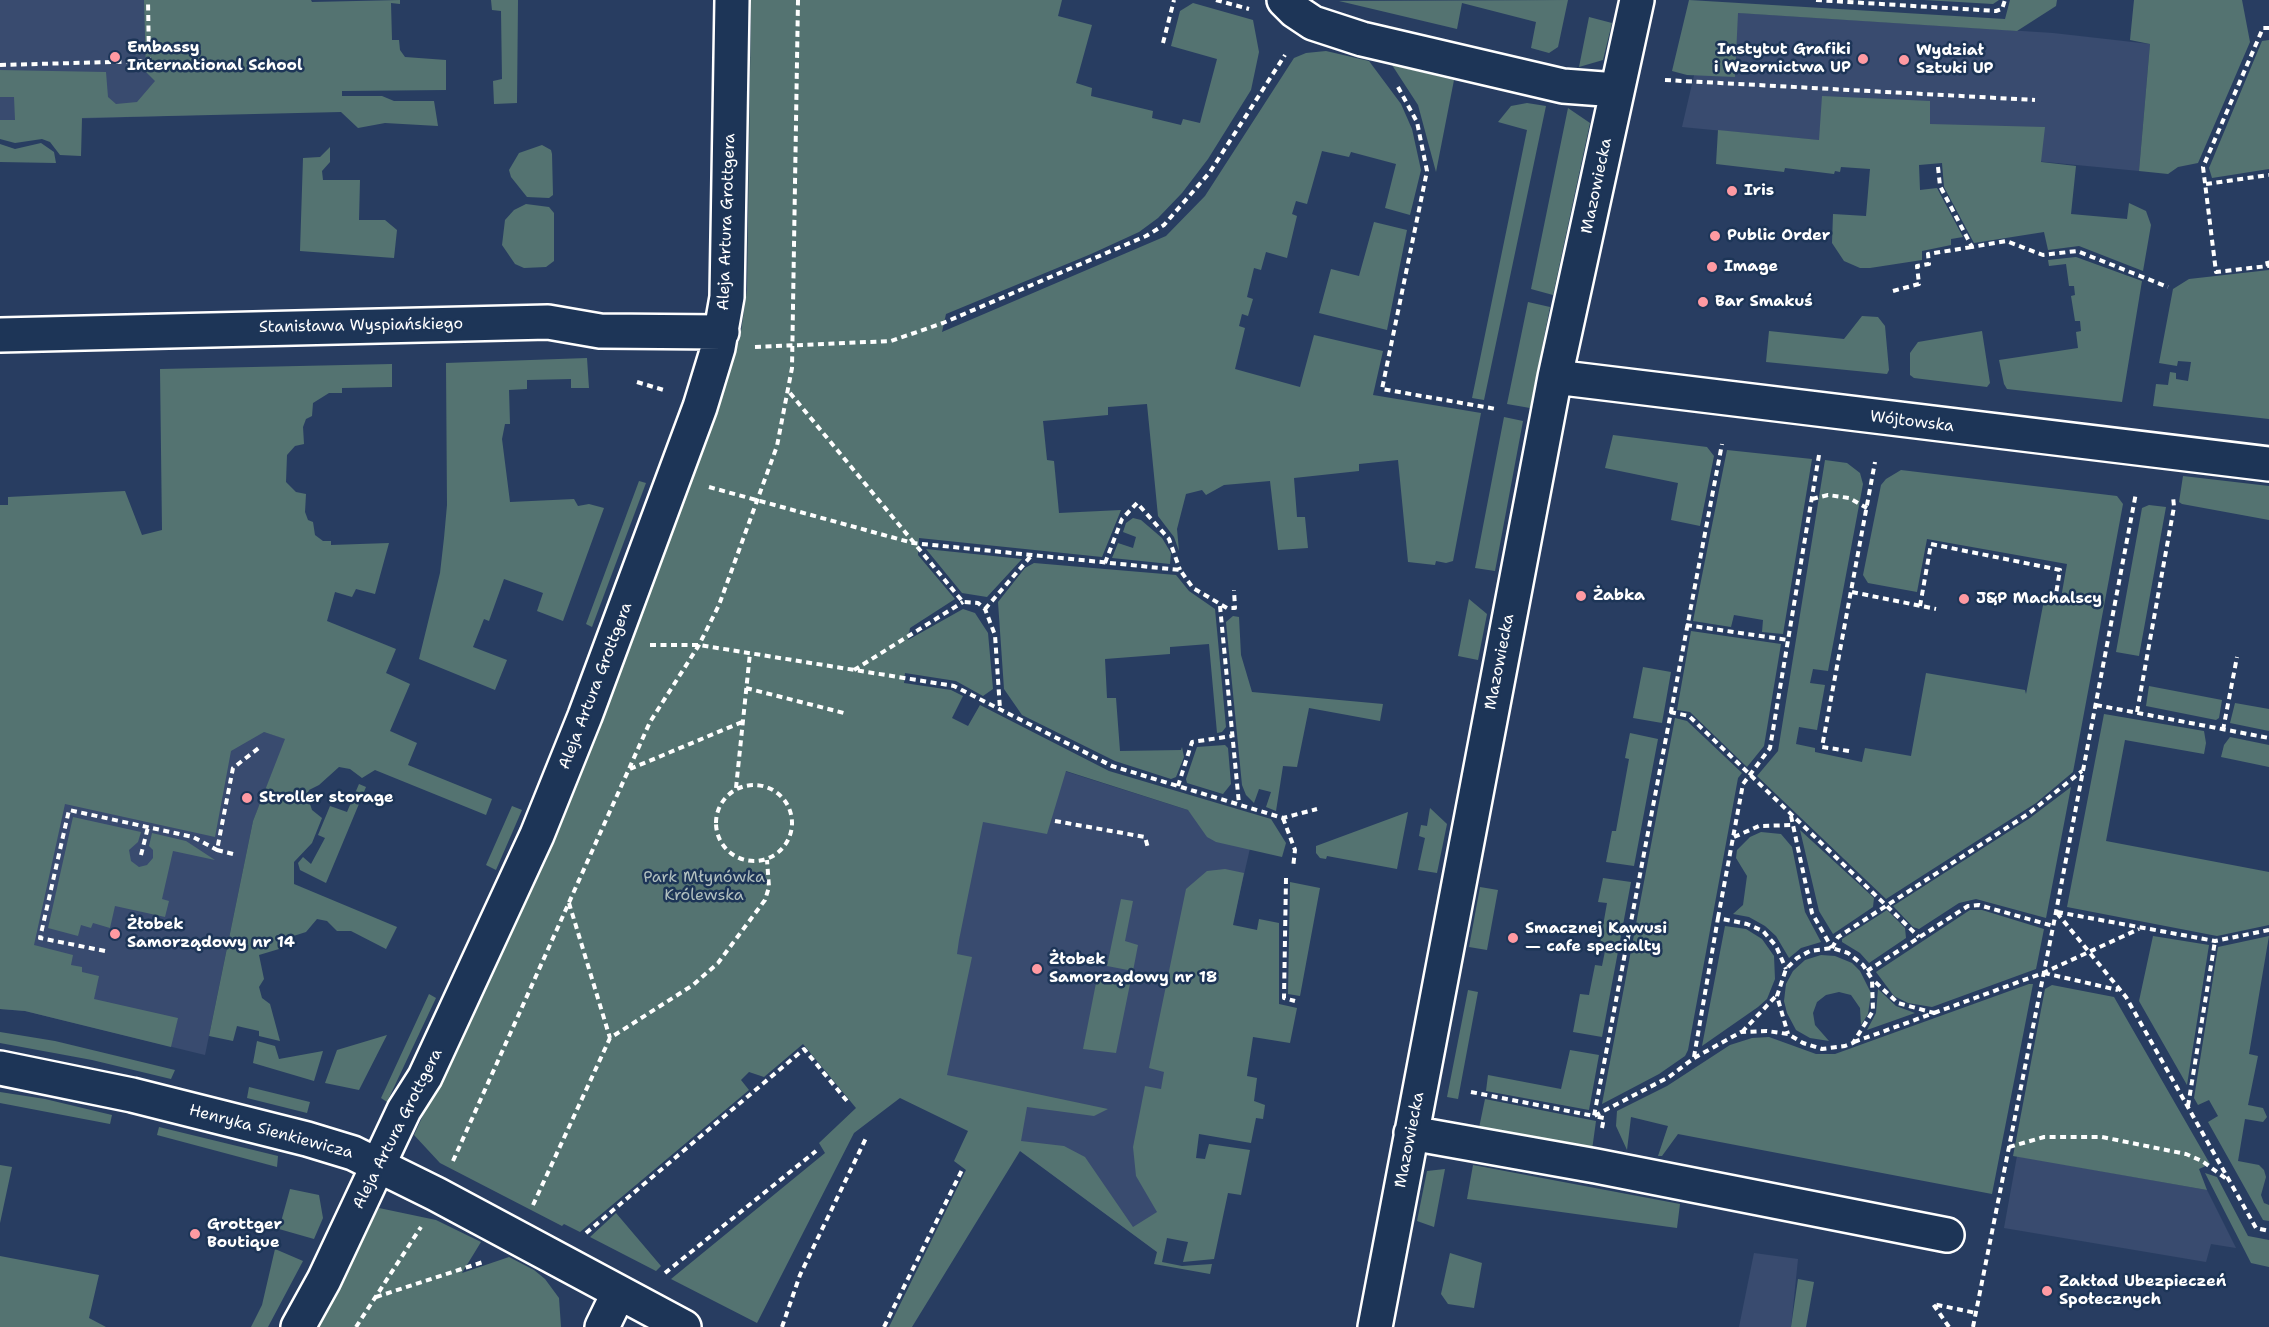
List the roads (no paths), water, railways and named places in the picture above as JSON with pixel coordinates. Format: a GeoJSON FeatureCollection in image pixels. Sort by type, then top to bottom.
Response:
{"type":"FeatureCollection","features":[{"type":"Feature","properties":{"kind":"street","name":"Aleja Artura Grottgera"},"geometry":{"type":"LineString","coordinates":[[298,1327],[324,1280],[404,1110],[425,1077],[504,910],[548,808],[612,645],[700,407],[722,332],[728,286],[732,0]]}},
{"type":"Feature","properties":{"kind":"street"},"geometry":{"type":"LineString","coordinates":[[1284,0],[1313,23],[1362,39],[1563,86],[1617,90]]}},
{"type":"Feature","properties":{"kind":"street","name":"Mazowiecka"},"geometry":{"type":"LineString","coordinates":[[1375,1327],[1555,377],[1638,0]]}},
{"type":"Feature","properties":{"kind":"street","name":"Stanisława Wyspiańskiego"},"geometry":{"type":"LineString","coordinates":[[0,335],[548,322],[600,331],[722,332]]}},
{"type":"Feature","properties":{"kind":"street","name":"Wójtowska"},"geometry":{"type":"LineString","coordinates":[[1555,377],[2269,464]]}},
{"type":"Feature","properties":{"kind":"street","name":"Henryka Sienkiewicza"},"geometry":{"type":"LineString","coordinates":[[0,1068],[70,1080],[308,1139],[377,1164],[618,1294],[684,1327]]}},
{"type":"Feature","properties":{"kind":"street"},"geometry":{"type":"LineString","coordinates":[[1411,1133],[1596,1166],[1947,1235]]}},
{"type":"Feature","properties":{"kind":"street"},"geometry":{"type":"LineString","coordinates":[[602,1327],[618,1294]]}},
{"type":"Feature","properties":{"kind":"place","name":"Embassy International School"},"geometry":{"type":"Point","coordinates":[115,57]}},
{"type":"Feature","properties":{"kind":"place","name":"Instytut Grafiki i Wzornictwa UP"},"geometry":{"type":"Point","coordinates":[1863,59]}},
{"type":"Feature","properties":{"kind":"place","name":"Wydział Sztuki UP"},"geometry":{"type":"Point","coordinates":[1904,60]}},
{"type":"Feature","properties":{"kind":"place","name":"Iris"},"geometry":{"type":"Point","coordinates":[1732,191]}},
{"type":"Feature","properties":{"kind":"place","name":"Public Order"},"geometry":{"type":"Point","coordinates":[1715,236]}},
{"type":"Feature","properties":{"kind":"place","name":"Image"},"geometry":{"type":"Point","coordinates":[1712,267]}},
{"type":"Feature","properties":{"kind":"place","name":"Bar Smakuś"},"geometry":{"type":"Point","coordinates":[1703,302]}},
{"type":"Feature","properties":{"kind":"place","name":"Żabka"},"geometry":{"type":"Point","coordinates":[1581,596]}},
{"type":"Feature","properties":{"kind":"place","name":"J&P Machalscy"},"geometry":{"type":"Point","coordinates":[1964,599]}},
{"type":"Feature","properties":{"kind":"place","name":"Stroller storage"},"geometry":{"type":"Point","coordinates":[247,798]}},
{"type":"Feature","properties":{"kind":"place","name":"Żłobek Samorządowy nr 14"},"geometry":{"type":"Point","coordinates":[115,934]}},
{"type":"Feature","properties":{"kind":"place","name":"Smacznej Kawusi — cafe specialty"},"geometry":{"type":"Point","coordinates":[1513,938]}},
{"type":"Feature","properties":{"kind":"place","name":"Żłobek Samorządowy nr 18"},"geometry":{"type":"Point","coordinates":[1037,969]}},
{"type":"Feature","properties":{"kind":"place","name":"Grottger Boutique"},"geometry":{"type":"Point","coordinates":[195,1234]}},
{"type":"Feature","properties":{"kind":"place","name":"Zakład Ubezpieczeń Społecznych"},"geometry":{"type":"Point","coordinates":[2047,1291]}},
{"type":"Feature","properties":{"kind":"park label","name":"Park Młynówka Królewska"},"geometry":{"type":"Point","coordinates":[704,887]}}]}
